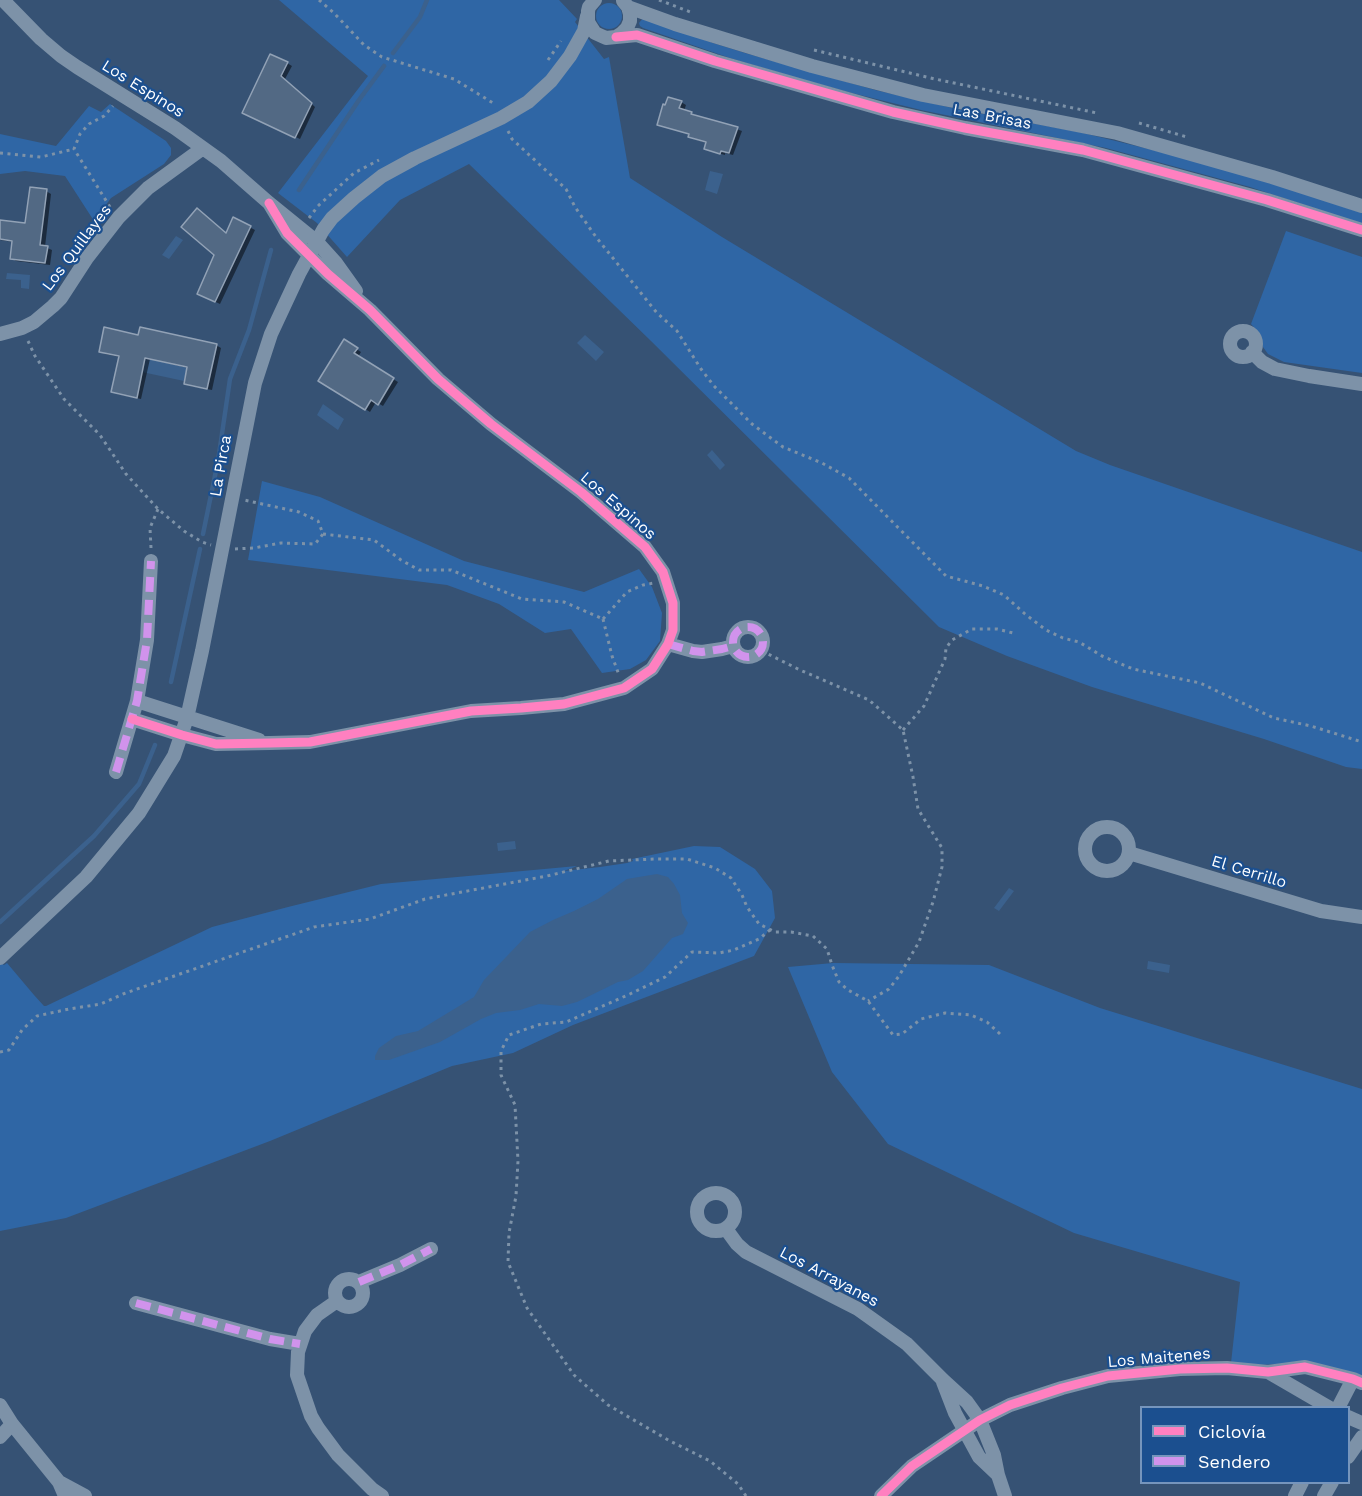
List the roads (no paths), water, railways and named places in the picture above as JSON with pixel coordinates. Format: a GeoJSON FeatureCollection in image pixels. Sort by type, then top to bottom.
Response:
{"type":"FeatureCollection","features":[{"type":"Feature","properties":{"kind":"street","name":"Los Espinos"},"geometry":{"type":"LineString","coordinates":[[3,0],[61,56],[175,128],[221,161],[317,242],[336,263],[370,310]]}},
{"type":"Feature","properties":{"kind":"street","name":"Las Brisas"},"geometry":{"type":"LineString","coordinates":[[611,37],[622,33],[630,21],[630,14],[625,4]]}},
{"type":"Feature","properties":{"kind":"street","name":"Las Brisas"},"geometry":{"type":"LineString","coordinates":[[625,4],[666,21],[812,66],[923,95],[1117,133],[1272,177],[1362,206]]}},
{"type":"Feature","properties":{"kind":"street"},"geometry":{"type":"LineString","coordinates":[[591,6],[588,22],[590,28],[600,36],[611,37]]}},
{"type":"Feature","properties":{"kind":"street","name":"La Pirca"},"geometry":{"type":"LineString","coordinates":[[0,958],[86,877],[139,813],[174,756],[187,718],[255,383],[271,334],[317,242],[332,218],[382,176],[498,113],[528,102],[540,92],[570,56],[584,31],[591,6]]}},
{"type":"Feature","properties":{"kind":"street","name":"Las Brisas"},"geometry":{"type":"LineString","coordinates":[[611,37],[637,35],[779,80],[893,112],[1083,150],[1267,200],[1362,230]]}},
{"type":"Feature","properties":{"kind":"street","name":"La Pirca"},"geometry":{"type":"LineString","coordinates":[[570,56],[588,41],[611,37]]}},
{"type":"Feature","properties":{"kind":"street","name":"Los Quillayes"},"geometry":{"type":"LineString","coordinates":[[0,334],[22,328],[45,313],[60,298],[119,217],[148,189],[203,148]]}},
{"type":"Feature","properties":{"kind":"street","name":"Los Espinos"},"geometry":{"type":"LineString","coordinates":[[132,719],[216,744],[310,742],[471,711],[564,704],[624,688],[652,669],[668,644],[673,630],[673,603],[666,580],[645,547],[581,492],[491,424],[438,380],[370,310],[309,257],[287,233],[268,203]]}},
{"type":"Feature","properties":{"kind":"street"},"geometry":{"type":"LineString","coordinates":[[1252,352],[1262,362],[1275,369],[1362,384]]}},
{"type":"Feature","properties":{"kind":"street"},"geometry":{"type":"LineString","coordinates":[[116,772],[137,701],[147,640],[151,561]]}},
{"type":"Feature","properties":{"kind":"street"},"geometry":{"type":"LineString","coordinates":[[746,627],[760,631],[763,636],[762,651],[754,657],[739,655],[734,646],[733,641],[737,632],[746,627]]}},
{"type":"Feature","properties":{"kind":"street"},"geometry":{"type":"LineString","coordinates":[[668,644],[693,651],[734,646]]}},
{"type":"Feature","properties":{"kind":"street","name":"Los Espinos"},"geometry":{"type":"LineString","coordinates":[[137,701],[270,743]]}},
{"type":"Feature","properties":{"kind":"street","name":"El Cerrillo"},"geometry":{"type":"LineString","coordinates":[[1129,853],[1321,911],[1362,917]]}},
{"type":"Feature","properties":{"kind":"street","name":"Los Arrayanes"},"geometry":{"type":"LineString","coordinates":[[726,1229],[746,1252],[858,1309],[907,1344],[967,1402],[980,1420],[994,1455],[1005,1496]]}},
{"type":"Feature","properties":{"kind":"street"},"geometry":{"type":"LineString","coordinates":[[359,1282],[408,1262],[430,1249]]}},
{"type":"Feature","properties":{"kind":"street"},"geometry":{"type":"LineString","coordinates":[[351,1278],[359,1282],[363,1291],[358,1303],[350,1307],[341,1305],[338,1301],[334,1292],[341,1280],[351,1278]]}},
{"type":"Feature","properties":{"kind":"street"},"geometry":{"type":"LineString","coordinates":[[338,1301],[318,1315],[305,1331],[296,1362],[297,1375],[311,1416],[338,1455],[382,1496]]}},
{"type":"Feature","properties":{"kind":"street"},"geometry":{"type":"LineString","coordinates":[[136,1303],[270,1339],[300,1344]]}},
{"type":"Feature","properties":{"kind":"street","name":"Los Maitenes"},"geometry":{"type":"LineString","coordinates":[[881,1496],[912,1466],[980,1420],[1021,1402],[1108,1376],[1180,1369],[1227,1368],[1268,1372],[1305,1367],[1358,1381]]}},
{"type":"Feature","properties":{"kind":"street","name":"Los Maitenes"},"geometry":{"type":"LineString","coordinates":[[1268,1372],[1328,1406]]}},
{"type":"Feature","properties":{"kind":"street","name":"Los Arrayanes"},"geometry":{"type":"LineString","coordinates":[[943,1380],[955,1413],[979,1457],[998,1475]]}},
{"type":"Feature","properties":{"kind":"street"},"geometry":{"type":"LineString","coordinates":[[1339,1406],[1358,1381]]}},
{"type":"Feature","properties":{"kind":"street"},"geometry":{"type":"LineString","coordinates":[[0,1405],[12,1424],[59,1482],[65,1496]]}},
{"type":"Feature","properties":{"kind":"street"},"geometry":{"type":"LineString","coordinates":[[0,1437],[12,1424]]}},
{"type":"Feature","properties":{"kind":"street"},"geometry":{"type":"LineString","coordinates":[[1350,1454],[1362,1437]]}},
{"type":"Feature","properties":{"kind":"street"},"geometry":{"type":"LineString","coordinates":[[59,1482],[85,1496]]}},
{"type":"Feature","properties":{"kind":"waterway"},"geometry":{"type":"LineString","coordinates":[[393,53],[420,17],[427,0]]}},
{"type":"Feature","properties":{"kind":"waterway"},"geometry":{"type":"LineString","coordinates":[[299,190],[384,66]]}},
{"type":"Feature","properties":{"kind":"waterway"},"geometry":{"type":"LineString","coordinates":[[203,534],[218,461],[230,379],[249,330],[271,250]]}},
{"type":"Feature","properties":{"kind":"waterway"},"geometry":{"type":"LineString","coordinates":[[171,682],[200,549]]}},
{"type":"Feature","properties":{"kind":"waterway"},"geometry":{"type":"LineString","coordinates":[[0,922],[94,836],[139,784],[155,745]]}}]}
